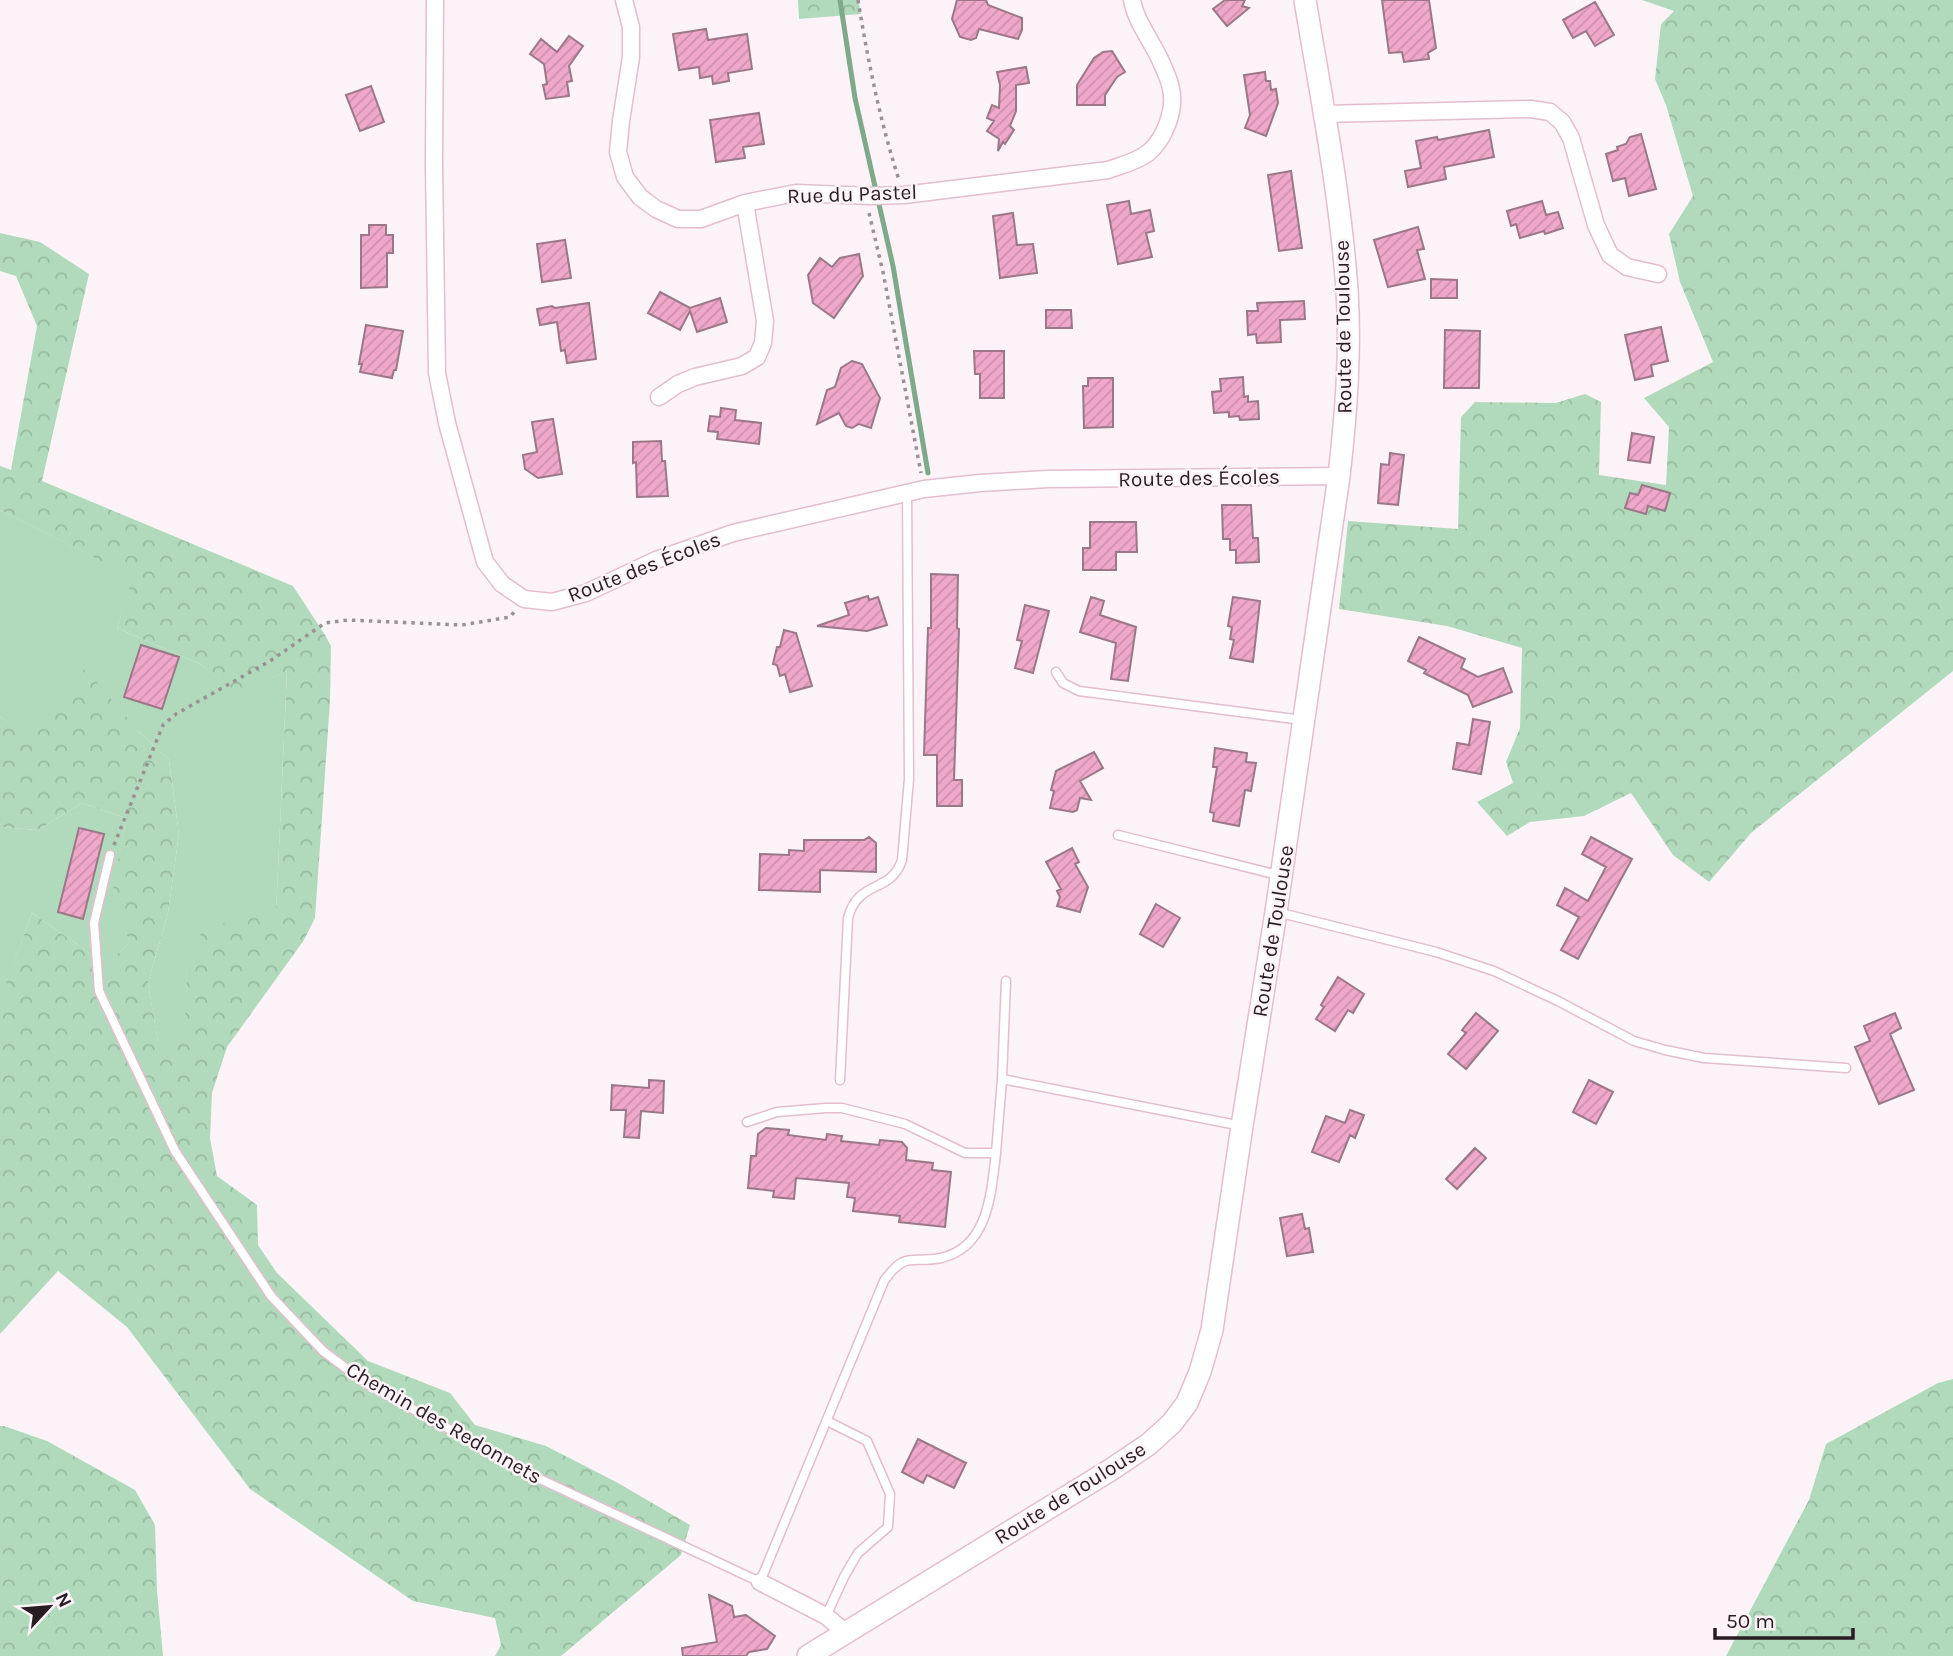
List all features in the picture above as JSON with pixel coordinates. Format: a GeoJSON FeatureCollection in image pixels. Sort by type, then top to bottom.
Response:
{"type":"FeatureCollection","features":[{"type":"Feature","properties":{"kind":"street"},"geometry":{"type":"LineString","coordinates":[[435,0],[437,373],[447,423],[485,562],[502,584],[524,599]]}},
{"type":"Feature","properties":{"kind":"street","name":"Rue du Pastel"},"geometry":{"type":"LineString","coordinates":[[624,0],[631,27],[631,57],[618,152],[625,177],[640,197],[656,209],[678,219],[701,219],[745,203],[796,193],[896,196],[1108,170],[1132,162],[1148,152],[1164,135],[1170,114],[1172,91],[1132,0]]}},
{"type":"Feature","properties":{"kind":"street","name":"Route de Toulouse"},"geometry":{"type":"LineString","coordinates":[[808,1656],[1149,1444],[1172,1423],[1187,1404],[1196,1383],[1212,1329],[1276,912],[1346,417],[1347,292],[1339,205],[1305,0]]}},
{"type":"Feature","properties":{"kind":"street"},"geometry":{"type":"LineString","coordinates":[[1324,114],[1531,109],[1550,112],[1562,122],[1571,138],[1596,225],[1610,255],[1627,267],[1658,274]]}},
{"type":"Feature","properties":{"kind":"street"},"geometry":{"type":"LineString","coordinates":[[659,397],[678,384],[695,377],[743,366],[757,357],[763,343],[765,321],[745,203]]}},
{"type":"Feature","properties":{"kind":"street","name":"Route des Écoles"},"geometry":{"type":"LineString","coordinates":[[524,599],[552,602],[586,593],[656,560],[721,537],[925,489],[1048,479],[1339,476]]}},
{"type":"Feature","properties":{"kind":"street","name":"Chemin des Redonnets"},"geometry":{"type":"LineString","coordinates":[[760,1582],[825,1616],[845,1632]]}},
{"type":"Feature","properties":{"kind":"lane"},"geometry":{"type":"LineString","coordinates":[[840,1080],[848,918],[852,904],[861,894],[888,881],[898,872],[902,860],[909,779],[907,492]]}},
{"type":"Feature","properties":{"kind":"lane"},"geometry":{"type":"LineString","coordinates":[[1056,672],[1063,683],[1079,691],[1304,721]]}},
{"type":"Feature","properties":{"kind":"lane"},"geometry":{"type":"LineString","coordinates":[[1118,835],[1281,876]]}},
{"type":"Feature","properties":{"kind":"lane","name":"Chemin des Redonnets"},"geometry":{"type":"LineString","coordinates":[[110,855],[94,923],[99,991],[175,1151],[271,1296],[323,1351],[366,1384],[542,1480],[760,1582]]}},
{"type":"Feature","properties":{"kind":"lane"},"geometry":{"type":"LineString","coordinates":[[1276,912],[1436,953],[1494,971],[1549,996],[1634,1041],[1665,1050],[1704,1058],[1846,1068]]}},
{"type":"Feature","properties":{"kind":"lane"},"geometry":{"type":"LineString","coordinates":[[760,1582],[884,1281],[894,1267],[910,1259],[940,1258],[954,1253],[971,1240],[981,1226],[991,1197],[996,1153],[1006,981]]}},
{"type":"Feature","properties":{"kind":"lane"},"geometry":{"type":"LineString","coordinates":[[1002,1079],[1242,1126]]}},
{"type":"Feature","properties":{"kind":"lane"},"geometry":{"type":"LineString","coordinates":[[747,1122],[777,1112],[842,1108],[905,1124],[965,1153],[996,1153]]}},
{"type":"Feature","properties":{"kind":"lane"},"geometry":{"type":"LineString","coordinates":[[825,1616],[858,1553],[888,1527],[890,1494],[867,1441],[827,1421]]}},
{"type":"Feature","properties":{"kind":"path"},"geometry":{"type":"LineString","coordinates":[[858,0],[896,196]]}},
{"type":"Feature","properties":{"kind":"path"},"geometry":{"type":"LineString","coordinates":[[864,196],[883,272],[925,489]]}},
{"type":"Feature","properties":{"kind":"path"},"geometry":{"type":"LineString","coordinates":[[110,855],[163,725],[176,714],[270,661],[325,623],[348,620],[462,625],[510,617],[524,599]]}},
{"type":"Feature","properties":{"kind":"green space"},"geometry":{"type":"Polygon","coordinates":[[[798,0],[858,0],[861,14],[799,19],[798,0]]]}},
{"type":"Feature","properties":{"kind":"green space"},"geometry":{"type":"Polygon","coordinates":[[[1642,0],[1953,0],[1953,671],[1751,833],[1709,882],[1673,855],[1631,793],[1584,816],[1530,822],[1507,836],[1477,802],[1513,783],[1506,762],[1520,728],[1522,648],[1447,626],[1339,609],[1348,521],[1458,529],[1461,417],[1475,402],[1556,403],[1585,394],[1601,402],[1599,475],[1666,485],[1669,427],[1644,398],[1713,362],[1680,282],[1669,234],[1693,196],[1666,105],[1655,79],[1661,24],[1674,11],[1642,0]]]}},
{"type":"Feature","properties":{"kind":"green space"},"geometry":{"type":"Polygon","coordinates":[[[0,233],[40,242],[89,274],[42,481],[293,586],[331,646],[330,701],[315,918],[304,940],[227,1047],[212,1093],[210,1138],[217,1176],[257,1205],[258,1245],[277,1273],[368,1361],[450,1393],[475,1425],[546,1446],[618,1483],[690,1525],[681,1555],[561,1656],[495,1656],[501,1645],[495,1618],[413,1601],[250,1489],[127,1327],[58,1271],[0,1334],[0,992],[3,992],[32,913],[87,951],[104,967],[130,942],[111,901],[126,818],[82,803],[38,830],[0,827],[0,717],[31,735],[85,668],[137,730],[169,760],[179,834],[168,913],[148,983],[158,1041],[185,1032],[187,964],[204,927],[276,913],[287,671],[240,694],[200,664],[117,628],[133,577],[0,510],[0,466],[11,470],[37,326],[16,276],[0,271],[0,233]]]}},
{"type":"Feature","properties":{"kind":"green space"},"geometry":{"type":"Polygon","coordinates":[[[0,510],[134,577],[117,628],[200,664],[240,693],[287,671],[276,914],[187,964],[186,1032],[158,1042],[148,983],[168,913],[179,834],[169,760],[137,730],[31,736],[0,717],[0,510]]]}},
{"type":"Feature","properties":{"kind":"green space"},"geometry":{"type":"Polygon","coordinates":[[[82,803],[126,818],[112,901],[130,942],[104,968],[87,951],[32,913],[3,993],[0,992],[0,827],[38,830],[82,803]]]}},
{"type":"Feature","properties":{"kind":"green space"},"geometry":{"type":"Polygon","coordinates":[[[1953,1379],[1953,1656],[1726,1656],[1809,1500],[1826,1444],[1938,1383],[1953,1379]]]}},
{"type":"Feature","properties":{"kind":"green space"},"geometry":{"type":"Polygon","coordinates":[[[0,1426],[47,1441],[135,1490],[155,1525],[163,1656],[0,1656],[0,1426]]]}},
{"type":"Feature","properties":{"kind":"building"},"geometry":{"type":"Polygon","coordinates":[[[957,0],[986,0],[988,5],[1022,18],[1022,30],[1018,39],[979,29],[976,38],[971,40],[960,37],[952,19],[957,0]]]}},
{"type":"Feature","properties":{"kind":"building"},"geometry":{"type":"Polygon","coordinates":[[[1225,0],[1245,0],[1242,6],[1249,8],[1227,26],[1213,9],[1225,0]]]}},
{"type":"Feature","properties":{"kind":"building"},"geometry":{"type":"Polygon","coordinates":[[[1382,0],[1429,0],[1436,48],[1428,53],[1429,59],[1404,62],[1402,52],[1389,53],[1382,0]]]}},
{"type":"Feature","properties":{"kind":"building"},"geometry":{"type":"Polygon","coordinates":[[[1595,2],[1614,35],[1595,46],[1586,31],[1573,38],[1563,20],[1595,2]]]}},
{"type":"Feature","properties":{"kind":"building"},"geometry":{"type":"Polygon","coordinates":[[[706,29],[708,40],[747,34],[752,69],[728,73],[729,81],[713,84],[712,76],[700,78],[699,67],[679,70],[673,34],[706,29]]]}},
{"type":"Feature","properties":{"kind":"building"},"geometry":{"type":"Polygon","coordinates":[[[569,36],[583,46],[569,66],[572,81],[567,82],[569,96],[546,99],[543,85],[547,84],[544,64],[530,54],[541,39],[557,52],[569,36]]]}},
{"type":"Feature","properties":{"kind":"building"},"geometry":{"type":"Polygon","coordinates":[[[1112,51],[1125,72],[1117,77],[1105,95],[1105,105],[1077,105],[1077,85],[1094,58],[1103,52],[1112,51]]]}},
{"type":"Feature","properties":{"kind":"building"},"geometry":{"type":"Polygon","coordinates":[[[1026,67],[1029,83],[1016,85],[1016,111],[1010,126],[1014,130],[998,151],[999,139],[987,131],[994,121],[987,118],[992,105],[999,108],[1000,85],[997,72],[1026,67]]]}},
{"type":"Feature","properties":{"kind":"building"},"geometry":{"type":"Polygon","coordinates":[[[1265,72],[1271,90],[1276,89],[1278,103],[1266,136],[1245,128],[1250,115],[1244,75],[1265,72]]]}},
{"type":"Feature","properties":{"kind":"building"},"geometry":{"type":"Polygon","coordinates":[[[371,86],[384,122],[360,131],[346,95],[371,86]]]}},
{"type":"Feature","properties":{"kind":"building"},"geometry":{"type":"Polygon","coordinates":[[[759,113],[764,144],[743,147],[745,158],[716,162],[710,120],[759,113]]]}},
{"type":"Feature","properties":{"kind":"building"},"geometry":{"type":"Polygon","coordinates":[[[1489,130],[1494,157],[1444,167],[1446,179],[1408,187],[1405,171],[1421,168],[1416,141],[1437,137],[1438,140],[1489,130]]]}},
{"type":"Feature","properties":{"kind":"building"},"geometry":{"type":"Polygon","coordinates":[[[1641,134],[1656,189],[1629,196],[1625,178],[1613,181],[1606,154],[1618,150],[1617,147],[1626,144],[1630,137],[1641,134]]]}},
{"type":"Feature","properties":{"kind":"building"},"geometry":{"type":"Polygon","coordinates":[[[1291,171],[1302,248],[1279,251],[1268,175],[1291,171]]]}},
{"type":"Feature","properties":{"kind":"building"},"geometry":{"type":"Polygon","coordinates":[[[1129,201],[1131,214],[1150,210],[1154,231],[1146,233],[1152,257],[1118,264],[1107,205],[1129,201]]]}},
{"type":"Feature","properties":{"kind":"building"},"geometry":{"type":"Polygon","coordinates":[[[1542,201],[1546,215],[1558,212],[1563,228],[1520,238],[1516,224],[1511,226],[1507,211],[1542,201]]]}},
{"type":"Feature","properties":{"kind":"building"},"geometry":{"type":"Polygon","coordinates":[[[1013,213],[1017,245],[1033,244],[1037,273],[1000,278],[993,216],[1013,213]]]}},
{"type":"Feature","properties":{"kind":"building"},"geometry":{"type":"Polygon","coordinates":[[[369,225],[386,225],[386,235],[393,235],[393,253],[387,253],[387,287],[361,288],[361,235],[369,235],[369,225]]]}},
{"type":"Feature","properties":{"kind":"building"},"geometry":{"type":"Polygon","coordinates":[[[1418,227],[1424,249],[1417,250],[1425,279],[1388,287],[1374,240],[1418,227]]]}},
{"type":"Feature","properties":{"kind":"building"},"geometry":{"type":"Polygon","coordinates":[[[565,240],[571,278],[542,282],[537,244],[565,240]]]}},
{"type":"Feature","properties":{"kind":"building"},"geometry":{"type":"Polygon","coordinates":[[[859,254],[863,276],[834,318],[813,303],[808,275],[820,258],[832,267],[840,258],[859,254]]]}},
{"type":"Feature","properties":{"kind":"building"},"geometry":{"type":"Polygon","coordinates":[[[1431,279],[1457,280],[1457,298],[1431,298],[1431,279]]]}},
{"type":"Feature","properties":{"kind":"building"},"geometry":{"type":"Polygon","coordinates":[[[660,292],[690,308],[720,298],[727,322],[697,332],[690,311],[680,330],[648,313],[660,292]]]}},
{"type":"Feature","properties":{"kind":"building"},"geometry":{"type":"Polygon","coordinates":[[[1304,301],[1305,319],[1280,320],[1281,342],[1257,343],[1256,334],[1248,335],[1247,311],[1258,311],[1257,303],[1304,301]]]}},
{"type":"Feature","properties":{"kind":"building"},"geometry":{"type":"Polygon","coordinates":[[[589,303],[596,359],[567,363],[565,350],[561,351],[557,322],[540,325],[537,309],[589,303]]]}},
{"type":"Feature","properties":{"kind":"building"},"geometry":{"type":"Polygon","coordinates":[[[1046,310],[1071,310],[1072,328],[1046,328],[1046,310]]]}},
{"type":"Feature","properties":{"kind":"building"},"geometry":{"type":"Polygon","coordinates":[[[366,325],[403,331],[392,378],[360,372],[366,325]]]}},
{"type":"Feature","properties":{"kind":"building"},"geometry":{"type":"Polygon","coordinates":[[[1661,327],[1668,361],[1651,365],[1653,376],[1635,380],[1625,335],[1661,327]]]}},
{"type":"Feature","properties":{"kind":"building"},"geometry":{"type":"Polygon","coordinates":[[[1445,330],[1480,331],[1479,388],[1444,388],[1445,330]]]}},
{"type":"Feature","properties":{"kind":"building"},"geometry":{"type":"Polygon","coordinates":[[[974,351],[1004,351],[1004,398],[980,398],[980,374],[975,374],[974,351]]]}},
{"type":"Feature","properties":{"kind":"building"},"geometry":{"type":"Polygon","coordinates":[[[852,361],[862,364],[880,398],[871,428],[859,424],[852,428],[846,426],[839,413],[817,424],[827,390],[835,387],[841,368],[852,361]]]}},
{"type":"Feature","properties":{"kind":"building"},"geometry":{"type":"Polygon","coordinates":[[[1243,377],[1244,397],[1248,396],[1248,402],[1258,401],[1259,419],[1240,420],[1239,416],[1229,417],[1229,412],[1214,413],[1212,392],[1221,391],[1220,379],[1243,377]]]}},
{"type":"Feature","properties":{"kind":"building"},"geometry":{"type":"Polygon","coordinates":[[[1088,378],[1113,378],[1113,427],[1084,428],[1083,386],[1088,386],[1088,378]]]}},
{"type":"Feature","properties":{"kind":"building"},"geometry":{"type":"Polygon","coordinates":[[[721,408],[736,410],[735,420],[761,423],[759,444],[717,439],[718,432],[708,431],[710,416],[720,417],[721,408]]]}},
{"type":"Feature","properties":{"kind":"building"},"geometry":{"type":"Polygon","coordinates":[[[553,419],[562,474],[538,478],[525,469],[523,455],[537,452],[532,422],[553,419]]]}},
{"type":"Feature","properties":{"kind":"building"},"geometry":{"type":"Polygon","coordinates":[[[1632,433],[1654,437],[1650,463],[1628,460],[1632,433]]]}},
{"type":"Feature","properties":{"kind":"building"},"geometry":{"type":"Polygon","coordinates":[[[661,441],[668,496],[637,497],[633,442],[661,441]]]}},
{"type":"Feature","properties":{"kind":"building"},"geometry":{"type":"Polygon","coordinates":[[[1390,453],[1404,455],[1398,505],[1378,503],[1381,464],[1389,465],[1390,453]]]}},
{"type":"Feature","properties":{"kind":"building"},"geometry":{"type":"Polygon","coordinates":[[[1642,485],[1670,493],[1665,511],[1648,506],[1646,514],[1625,508],[1630,493],[1638,495],[1642,485]]]}},
{"type":"Feature","properties":{"kind":"building"},"geometry":{"type":"Polygon","coordinates":[[[1222,505],[1251,505],[1253,538],[1258,538],[1259,562],[1236,563],[1236,550],[1230,550],[1230,539],[1223,539],[1222,505]]]}},
{"type":"Feature","properties":{"kind":"building"},"geometry":{"type":"Polygon","coordinates":[[[1090,522],[1136,522],[1137,552],[1116,552],[1116,570],[1083,570],[1083,548],[1090,548],[1090,522]]]}},
{"type":"Feature","properties":{"kind":"building"},"geometry":{"type":"Polygon","coordinates":[[[931,574],[958,575],[954,780],[962,780],[962,806],[937,806],[937,755],[924,755],[931,574]]]}},
{"type":"Feature","properties":{"kind":"building"},"geometry":{"type":"Polygon","coordinates":[[[868,596],[869,600],[878,597],[887,625],[867,631],[817,626],[849,615],[845,603],[868,596]]]}},
{"type":"Feature","properties":{"kind":"building"},"geometry":{"type":"Polygon","coordinates":[[[1091,597],[1104,601],[1100,615],[1136,627],[1128,681],[1111,679],[1116,643],[1080,632],[1091,597]]]}},
{"type":"Feature","properties":{"kind":"building"},"geometry":{"type":"Polygon","coordinates":[[[1233,597],[1260,601],[1253,662],[1230,658],[1234,640],[1230,639],[1232,627],[1228,626],[1233,597]]]}},
{"type":"Feature","properties":{"kind":"building"},"geometry":{"type":"Polygon","coordinates":[[[1025,605],[1049,611],[1033,673],[1015,668],[1022,641],[1017,640],[1025,605]]]}},
{"type":"Feature","properties":{"kind":"building"},"geometry":{"type":"Polygon","coordinates":[[[784,630],[796,633],[812,686],[790,692],[785,674],[780,676],[777,665],[773,664],[784,630]]]}},
{"type":"Feature","properties":{"kind":"building"},"geometry":{"type":"Polygon","coordinates":[[[1419,637],[1465,659],[1461,668],[1478,677],[1503,668],[1512,692],[1473,707],[1468,695],[1424,673],[1426,670],[1408,661],[1419,637]]]}},
{"type":"Feature","properties":{"kind":"building"},"geometry":{"type":"Polygon","coordinates":[[[141,645],[179,657],[162,709],[124,697],[141,645]]]}},
{"type":"Feature","properties":{"kind":"building"},"geometry":{"type":"Polygon","coordinates":[[[1473,719],[1490,722],[1481,774],[1453,769],[1457,743],[1469,745],[1473,719]]]}},
{"type":"Feature","properties":{"kind":"building"},"geometry":{"type":"Polygon","coordinates":[[[1215,748],[1247,753],[1246,762],[1256,763],[1251,791],[1245,790],[1239,826],[1213,821],[1214,813],[1210,812],[1217,767],[1213,767],[1215,748]]]}},
{"type":"Feature","properties":{"kind":"building"},"geometry":{"type":"Polygon","coordinates":[[[1094,752],[1103,768],[1080,781],[1091,800],[1080,798],[1077,810],[1073,812],[1050,808],[1056,771],[1094,752]]]}},
{"type":"Feature","properties":{"kind":"building"},"geometry":{"type":"Polygon","coordinates":[[[79,828],[104,834],[83,919],[58,912],[79,828]]]}},
{"type":"Feature","properties":{"kind":"building"},"geometry":{"type":"Polygon","coordinates":[[[869,837],[876,843],[876,872],[820,870],[820,892],[759,890],[760,854],[789,855],[789,850],[804,851],[804,840],[864,840],[869,837]]]}},
{"type":"Feature","properties":{"kind":"building"},"geometry":{"type":"Polygon","coordinates":[[[1591,837],[1632,859],[1578,959],[1561,950],[1579,917],[1557,905],[1565,888],[1588,901],[1606,867],[1582,854],[1591,837]]]}},
{"type":"Feature","properties":{"kind":"building"},"geometry":{"type":"Polygon","coordinates":[[[1072,848],[1079,862],[1075,864],[1088,887],[1080,912],[1057,906],[1060,897],[1057,891],[1061,889],[1046,862],[1072,848]]]}},
{"type":"Feature","properties":{"kind":"building"},"geometry":{"type":"Polygon","coordinates":[[[1156,904],[1180,918],[1163,947],[1140,934],[1156,904]]]}},
{"type":"Feature","properties":{"kind":"building"},"geometry":{"type":"Polygon","coordinates":[[[1338,977],[1364,994],[1353,1013],[1348,1010],[1335,1031],[1316,1019],[1338,977]]]}},
{"type":"Feature","properties":{"kind":"building"},"geometry":{"type":"Polygon","coordinates":[[[1476,1013],[1498,1031],[1466,1069],[1448,1054],[1466,1033],[1462,1030],[1476,1013]]]}},
{"type":"Feature","properties":{"kind":"building"},"geometry":{"type":"Polygon","coordinates":[[[1895,1013],[1901,1028],[1890,1034],[1914,1090],[1879,1104],[1855,1047],[1870,1041],[1864,1026],[1895,1013]]]}},
{"type":"Feature","properties":{"kind":"building"},"geometry":{"type":"Polygon","coordinates":[[[649,1080],[664,1081],[663,1113],[641,1111],[639,1138],[624,1137],[626,1110],[611,1110],[612,1085],[649,1088],[649,1080]]]}},
{"type":"Feature","properties":{"kind":"building"},"geometry":{"type":"Polygon","coordinates":[[[1589,1080],[1613,1092],[1596,1124],[1573,1112],[1589,1080]]]}},
{"type":"Feature","properties":{"kind":"building"},"geometry":{"type":"Polygon","coordinates":[[[1350,1110],[1364,1115],[1355,1138],[1350,1135],[1339,1162],[1312,1152],[1326,1116],[1345,1123],[1350,1110]]]}},
{"type":"Feature","properties":{"kind":"building"},"geometry":{"type":"Polygon","coordinates":[[[766,1128],[789,1130],[788,1135],[826,1140],[827,1134],[842,1136],[841,1141],[879,1145],[880,1140],[902,1142],[907,1148],[906,1160],[933,1163],[932,1170],[951,1172],[945,1227],[899,1222],[900,1216],[853,1211],[855,1198],[847,1197],[849,1183],[796,1178],[794,1199],[773,1197],[774,1191],[748,1188],[751,1156],[756,1156],[758,1134],[766,1128]]]}},
{"type":"Feature","properties":{"kind":"building"},"geometry":{"type":"Polygon","coordinates":[[[1475,1148],[1486,1158],[1457,1189],[1446,1179],[1475,1148]]]}},
{"type":"Feature","properties":{"kind":"building"},"geometry":{"type":"Polygon","coordinates":[[[1302,1214],[1305,1229],[1309,1228],[1313,1252],[1287,1256],[1280,1218],[1302,1214]]]}},
{"type":"Feature","properties":{"kind":"building"},"geometry":{"type":"Polygon","coordinates":[[[918,1439],[966,1463],[954,1488],[927,1475],[923,1483],[902,1472],[918,1439]]]}},
{"type":"Feature","properties":{"kind":"building"},"geometry":{"type":"Polygon","coordinates":[[[709,1595],[732,1606],[734,1617],[746,1615],[775,1636],[767,1649],[749,1652],[746,1656],[683,1656],[682,1648],[717,1642],[709,1595]]]}},
{"type":"Feature","properties":{"kind":"waterway"},"geometry":{"type":"LineString","coordinates":[[840,0],[855,98],[893,266],[928,473]]}}]}
